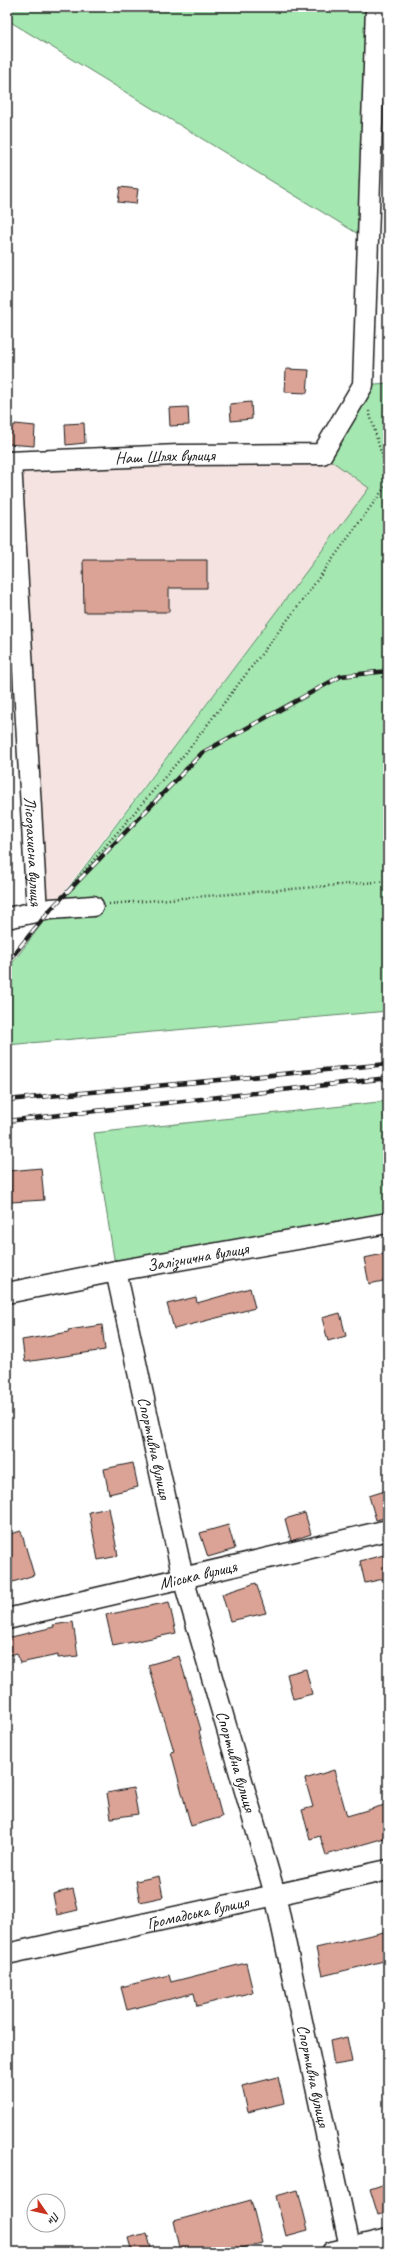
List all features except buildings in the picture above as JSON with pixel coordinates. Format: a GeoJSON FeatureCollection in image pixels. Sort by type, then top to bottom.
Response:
{"type":"FeatureCollection","features":[{"type":"Feature","properties":{"kind":"street"},"geometry":{"type":"LineString","coordinates":[[363,385],[376,7]]}},
{"type":"Feature","properties":{"kind":"street","name":"Наш Шлях вулиця"},"geometry":{"type":"LineString","coordinates":[[9,462],[179,455],[322,454],[363,385]]}},
{"type":"Feature","properties":{"kind":"street","name":"Лісозахисна вулиця"},"geometry":{"type":"LineString","coordinates":[[9,462],[43,911],[93,906]]}},
{"type":"Feature","properties":{"kind":"street"},"geometry":{"type":"LineString","coordinates":[[7,918],[43,911]]}},
{"type":"Feature","properties":{"kind":"street","name":"Залізнична вулиця"},"geometry":{"type":"LineString","coordinates":[[7,1293],[116,1271],[388,1224]]}},
{"type":"Feature","properties":{"kind":"street","name":"Спортивна вулиця"},"geometry":{"type":"LineString","coordinates":[[116,1271],[183,1578],[274,1894],[344,2251]]}},
{"type":"Feature","properties":{"kind":"street","name":"Міська вулиця"},"geometry":{"type":"LineString","coordinates":[[7,1619],[388,1530]]}},
{"type":"Feature","properties":{"kind":"street","name":"Громадська вулиця"},"geometry":{"type":"LineString","coordinates":[[7,1954],[388,1870]]}},
{"type":"Feature","properties":{"kind":"street"},"geometry":{"type":"LineString","coordinates":[[344,2251],[388,2239]]}},
{"type":"Feature","properties":{"kind":"path"},"geometry":{"type":"LineString","coordinates":[[363,385],[382,456],[388,466]]}},
{"type":"Feature","properties":{"kind":"path"},"geometry":{"type":"LineString","coordinates":[[43,911],[188,750],[302,601],[388,483]]}},
{"type":"Feature","properties":{"kind":"path"},"geometry":{"type":"LineString","coordinates":[[93,906],[388,881]]}},
{"type":"Feature","properties":{"kind":"shaded area"},"geometry":{"type":"Polygon","coordinates":[[[322,454],[369,488],[51,909],[37,912],[11,462],[322,454]]]}},
{"type":"Feature","properties":{"kind":"green space"},"geometry":{"type":"Polygon","coordinates":[[[11,7],[376,7],[368,240],[9,21],[11,7]]]}},
{"type":"Feature","properties":{"kind":"green space"},"geometry":{"type":"Polygon","coordinates":[[[388,383],[388,1011],[7,1045],[7,970],[369,488],[322,454],[363,385],[388,383]]]}},
{"type":"Feature","properties":{"kind":"green space"},"geometry":{"type":"Polygon","coordinates":[[[388,1101],[388,1223],[116,1271],[94,1133],[388,1101]]]}},
{"type":"Feature","properties":{"kind":"railway"},"geometry":{"type":"LineString","coordinates":[[7,960],[15,953],[51,909],[202,753],[341,676],[388,671]]}},
{"type":"Feature","properties":{"kind":"railway"},"geometry":{"type":"LineString","coordinates":[[7,1100],[388,1064]]}},
{"type":"Feature","properties":{"kind":"railway"},"geometry":{"type":"LineString","coordinates":[[7,1121],[388,1078]]}}]}
